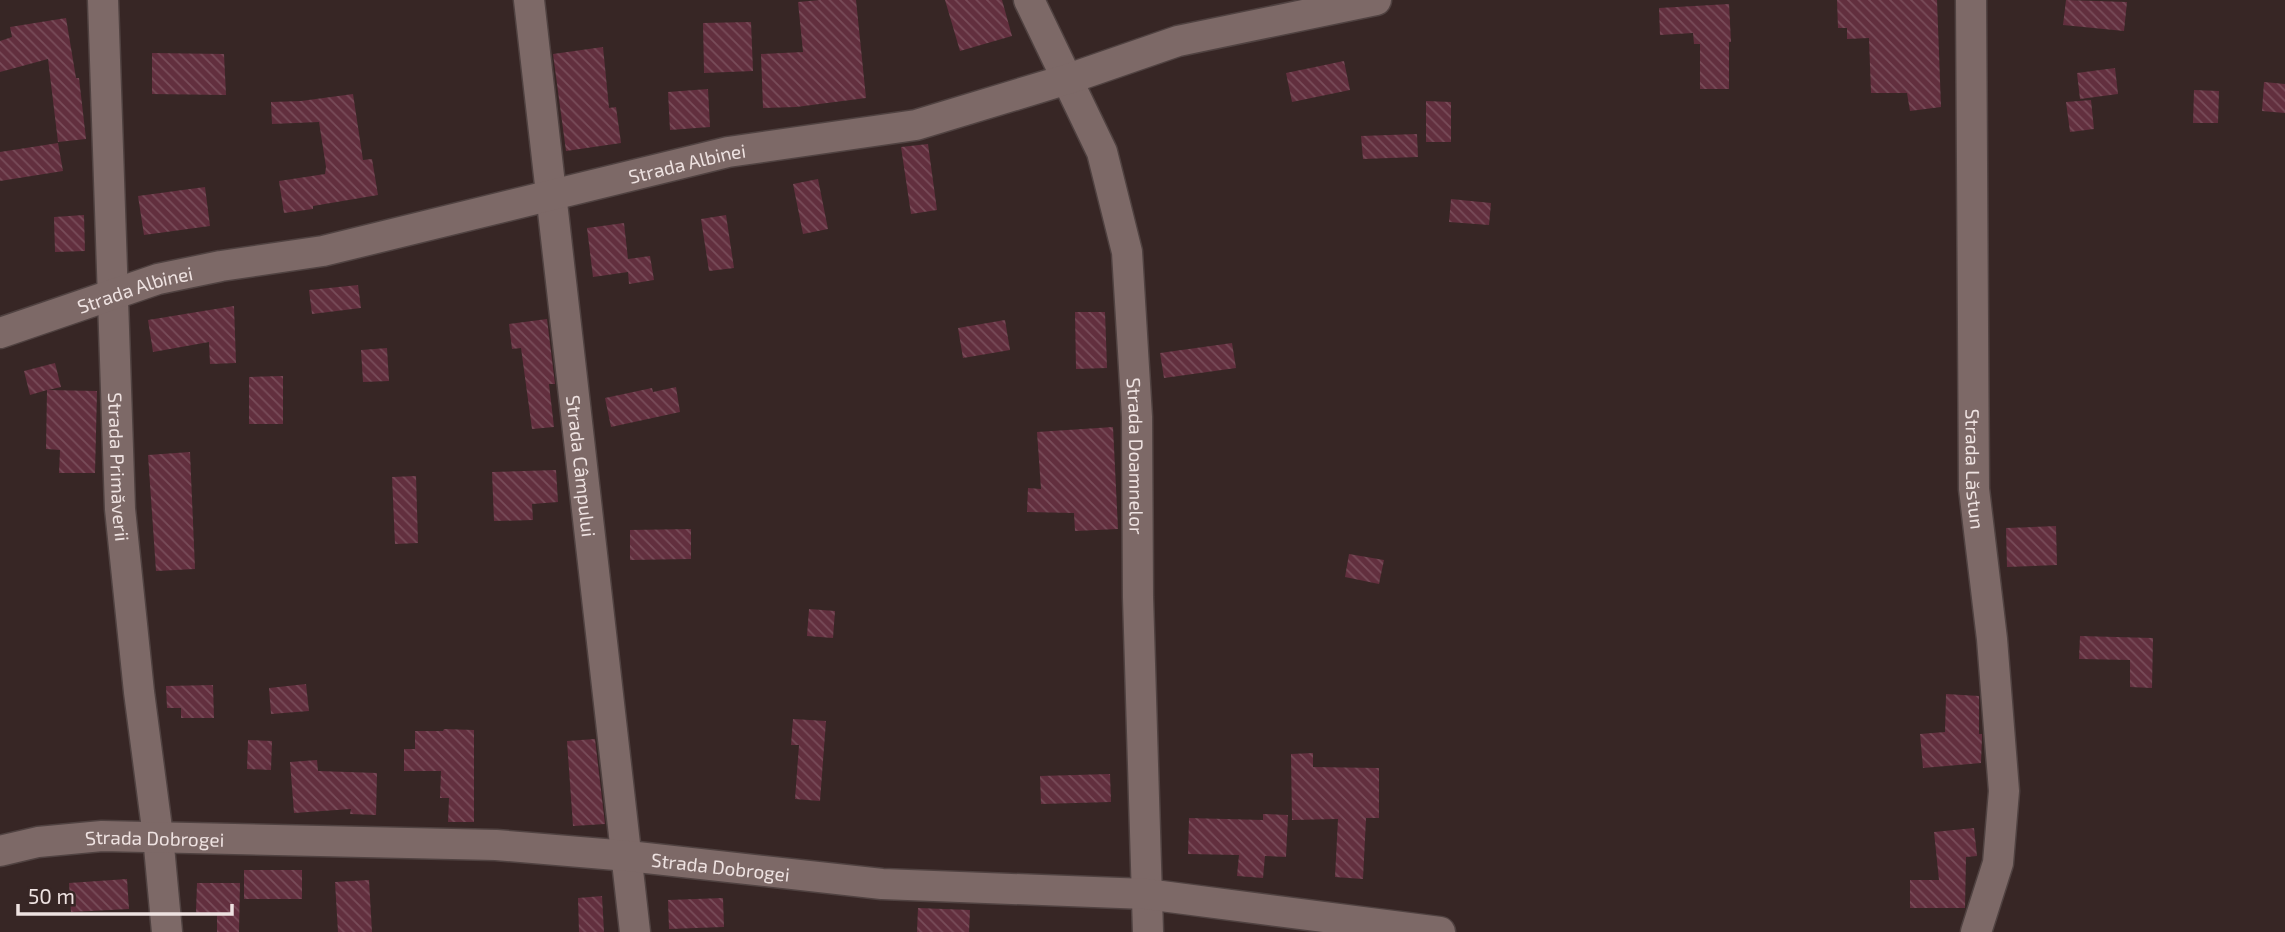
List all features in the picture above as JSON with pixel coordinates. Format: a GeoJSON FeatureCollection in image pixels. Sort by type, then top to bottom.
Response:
{"type":"FeatureCollection","features":[{"type":"Feature","properties":{"kind":"street","name":"Strada Primăverii"},"geometry":{"type":"LineString","coordinates":[[103,0],[120,509],[139,692],[158,836],[166,932]]}},
{"type":"Feature","properties":{"kind":"street","name":"Strada Câmpului"},"geometry":{"type":"LineString","coordinates":[[529,0],[635,932]]}},
{"type":"Feature","properties":{"kind":"street","name":"Strada Doamnelor"},"geometry":{"type":"LineString","coordinates":[[1029,0],[1102,152],[1126,252],[1137,417],[1138,597],[1148,932]]}},
{"type":"Feature","properties":{"kind":"street","name":"Strada Albinei"},"geometry":{"type":"LineString","coordinates":[[0,332],[158,279],[221,266],[323,251],[728,152],[916,125],[1068,79],[1178,41],[1376,0]]}},
{"type":"Feature","properties":{"kind":"street","name":"Strada Lăstun"},"geometry":{"type":"LineString","coordinates":[[1971,0],[1974,489],[1992,639],[2004,791],[1998,863],[1976,932]]}},
{"type":"Feature","properties":{"kind":"street","name":"Strada Dobrogei"},"geometry":{"type":"LineString","coordinates":[[0,851],[38,842],[89,837],[158,836],[496,845],[628,856],[882,884],[1146,894],[1440,932]]}},
{"type":"Feature","properties":{"kind":"building"},"geometry":{"type":"Polygon","coordinates":[[[856,0],[866,98],[796,107],[763,108],[761,54],[803,52],[798,2],[856,0]]]}},
{"type":"Feature","properties":{"kind":"building"},"geometry":{"type":"Polygon","coordinates":[[[945,0],[1002,0],[1012,36],[960,51],[945,0]]]}},
{"type":"Feature","properties":{"kind":"building"},"geometry":{"type":"Polygon","coordinates":[[[1837,0],[1937,0],[1941,107],[1910,111],[1907,93],[1871,93],[1869,38],[1847,39],[1847,28],[1838,28],[1837,0]]]}},
{"type":"Feature","properties":{"kind":"building"},"geometry":{"type":"Polygon","coordinates":[[[2066,0],[2127,2],[2124,31],[2063,25],[2066,0]]]}},
{"type":"Feature","properties":{"kind":"building"},"geometry":{"type":"Polygon","coordinates":[[[1729,4],[1729,89],[1700,89],[1700,44],[1694,44],[1693,33],[1660,35],[1659,8],[1729,4]]]}},
{"type":"Feature","properties":{"kind":"building"},"geometry":{"type":"Polygon","coordinates":[[[66,18],[76,78],[79,78],[86,139],[58,142],[48,59],[0,72],[0,41],[12,37],[10,27],[66,18]]]}},
{"type":"Feature","properties":{"kind":"building"},"geometry":{"type":"Polygon","coordinates":[[[751,22],[753,71],[704,73],[703,23],[751,22]]]}},
{"type":"Feature","properties":{"kind":"building"},"geometry":{"type":"Polygon","coordinates":[[[603,47],[609,108],[616,107],[621,143],[566,151],[553,54],[603,47]]]}},
{"type":"Feature","properties":{"kind":"building"},"geometry":{"type":"Polygon","coordinates":[[[152,53],[224,54],[226,95],[152,94],[152,53]]]}},
{"type":"Feature","properties":{"kind":"building"},"geometry":{"type":"Polygon","coordinates":[[[1344,61],[1350,90],[1292,102],[1286,73],[1344,61]]]}},
{"type":"Feature","properties":{"kind":"building"},"geometry":{"type":"Polygon","coordinates":[[[2115,68],[2118,94],[2080,99],[2077,73],[2115,68]]]}},
{"type":"Feature","properties":{"kind":"building"},"geometry":{"type":"Polygon","coordinates":[[[2264,82],[2285,84],[2285,113],[2262,111],[2264,82]]]}},
{"type":"Feature","properties":{"kind":"building"},"geometry":{"type":"Polygon","coordinates":[[[708,89],[710,127],[670,130],[668,92],[708,89]]]}},
{"type":"Feature","properties":{"kind":"building"},"geometry":{"type":"Polygon","coordinates":[[[2194,90],[2219,91],[2218,123],[2193,123],[2194,90]]]}},
{"type":"Feature","properties":{"kind":"building"},"geometry":{"type":"Polygon","coordinates":[[[353,94],[363,160],[372,159],[378,195],[284,213],[279,181],[325,174],[326,167],[319,122],[272,124],[271,102],[353,94]]]}},
{"type":"Feature","properties":{"kind":"building"},"geometry":{"type":"Polygon","coordinates":[[[2091,100],[2094,129],[2070,132],[2066,102],[2091,100]]]}},
{"type":"Feature","properties":{"kind":"building"},"geometry":{"type":"Polygon","coordinates":[[[1426,101],[1451,102],[1451,142],[1426,142],[1426,101]]]}},
{"type":"Feature","properties":{"kind":"building"},"geometry":{"type":"Polygon","coordinates":[[[1417,134],[1418,157],[1363,159],[1361,136],[1417,134]]]}},
{"type":"Feature","properties":{"kind":"building"},"geometry":{"type":"Polygon","coordinates":[[[58,143],[63,171],[0,181],[0,152],[58,143]]]}},
{"type":"Feature","properties":{"kind":"building"},"geometry":{"type":"Polygon","coordinates":[[[928,144],[937,210],[911,214],[901,147],[928,144]]]}},
{"type":"Feature","properties":{"kind":"building"},"geometry":{"type":"Polygon","coordinates":[[[818,179],[828,229],[803,234],[793,184],[818,179]]]}},
{"type":"Feature","properties":{"kind":"building"},"geometry":{"type":"Polygon","coordinates":[[[205,187],[210,226],[144,235],[138,196],[205,187]]]}},
{"type":"Feature","properties":{"kind":"building"},"geometry":{"type":"Polygon","coordinates":[[[1451,199],[1491,203],[1489,225],[1449,222],[1451,199]]]}},
{"type":"Feature","properties":{"kind":"building"},"geometry":{"type":"Polygon","coordinates":[[[84,215],[85,251],[55,252],[54,217],[84,215]]]}},
{"type":"Feature","properties":{"kind":"building"},"geometry":{"type":"Polygon","coordinates":[[[726,215],[734,268],[709,271],[701,219],[726,215]]]}},
{"type":"Feature","properties":{"kind":"building"},"geometry":{"type":"Polygon","coordinates":[[[624,223],[628,259],[650,256],[654,280],[629,284],[628,272],[593,277],[587,228],[624,223]]]}},
{"type":"Feature","properties":{"kind":"building"},"geometry":{"type":"Polygon","coordinates":[[[358,285],[361,308],[312,314],[309,290],[358,285]]]}},
{"type":"Feature","properties":{"kind":"building"},"geometry":{"type":"Polygon","coordinates":[[[234,306],[236,363],[210,364],[209,342],[153,352],[148,320],[234,306]]]}},
{"type":"Feature","properties":{"kind":"building"},"geometry":{"type":"Polygon","coordinates":[[[1075,312],[1105,312],[1107,368],[1076,369],[1075,312]]]}},
{"type":"Feature","properties":{"kind":"building"},"geometry":{"type":"Polygon","coordinates":[[[547,319],[555,384],[549,384],[554,427],[532,429],[521,348],[512,349],[509,324],[547,319]]]}},
{"type":"Feature","properties":{"kind":"building"},"geometry":{"type":"Polygon","coordinates":[[[1005,320],[1010,350],[963,358],[958,328],[1005,320]]]}},
{"type":"Feature","properties":{"kind":"building"},"geometry":{"type":"Polygon","coordinates":[[[1232,343],[1236,368],[1164,378],[1160,353],[1232,343]]]}},
{"type":"Feature","properties":{"kind":"building"},"geometry":{"type":"Polygon","coordinates":[[[387,348],[389,381],[363,382],[361,350],[387,348]]]}},
{"type":"Feature","properties":{"kind":"building"},"geometry":{"type":"Polygon","coordinates":[[[55,363],[61,387],[48,390],[97,391],[95,473],[59,473],[60,450],[46,449],[47,390],[30,395],[24,371],[55,363]]]}},
{"type":"Feature","properties":{"kind":"building"},"geometry":{"type":"Polygon","coordinates":[[[283,376],[283,424],[249,424],[249,377],[283,376]]]}},
{"type":"Feature","properties":{"kind":"building"},"geometry":{"type":"Polygon","coordinates":[[[676,387],[680,412],[611,427],[605,398],[652,388],[653,392],[676,387]]]}},
{"type":"Feature","properties":{"kind":"building"},"geometry":{"type":"Polygon","coordinates":[[[1113,427],[1118,529],[1075,531],[1074,513],[1027,512],[1028,488],[1041,489],[1037,432],[1113,427]]]}},
{"type":"Feature","properties":{"kind":"building"},"geometry":{"type":"Polygon","coordinates":[[[190,452],[195,569],[156,571],[148,455],[190,452]]]}},
{"type":"Feature","properties":{"kind":"building"},"geometry":{"type":"Polygon","coordinates":[[[556,470],[558,502],[532,504],[533,520],[494,521],[492,472],[556,470]]]}},
{"type":"Feature","properties":{"kind":"building"},"geometry":{"type":"Polygon","coordinates":[[[416,476],[418,543],[395,544],[392,477],[416,476]]]}},
{"type":"Feature","properties":{"kind":"building"},"geometry":{"type":"Polygon","coordinates":[[[2056,526],[2057,565],[2007,567],[2006,528],[2056,526]]]}},
{"type":"Feature","properties":{"kind":"building"},"geometry":{"type":"Polygon","coordinates":[[[691,529],[691,559],[630,560],[630,530],[691,529]]]}},
{"type":"Feature","properties":{"kind":"building"},"geometry":{"type":"Polygon","coordinates":[[[1349,554],[1384,560],[1379,584],[1345,577],[1349,554]]]}},
{"type":"Feature","properties":{"kind":"building"},"geometry":{"type":"Polygon","coordinates":[[[809,609],[835,611],[833,638],[807,636],[809,609]]]}},
{"type":"Feature","properties":{"kind":"building"},"geometry":{"type":"Polygon","coordinates":[[[2080,636],[2153,638],[2152,688],[2130,687],[2130,660],[2079,659],[2080,636]]]}},
{"type":"Feature","properties":{"kind":"building"},"geometry":{"type":"Polygon","coordinates":[[[306,684],[309,711],[271,714],[269,688],[306,684]]]}},
{"type":"Feature","properties":{"kind":"building"},"geometry":{"type":"Polygon","coordinates":[[[213,685],[214,718],[181,718],[181,708],[167,708],[166,686],[213,685]]]}},
{"type":"Feature","properties":{"kind":"building"},"geometry":{"type":"Polygon","coordinates":[[[1946,694],[1979,696],[1981,763],[1923,768],[1920,734],[1945,732],[1946,694]]]}},
{"type":"Feature","properties":{"kind":"building"},"geometry":{"type":"Polygon","coordinates":[[[793,719],[826,721],[820,801],[795,799],[799,745],[791,745],[793,719]]]}},
{"type":"Feature","properties":{"kind":"building"},"geometry":{"type":"Polygon","coordinates":[[[474,730],[474,822],[448,822],[449,798],[440,798],[441,771],[404,771],[404,749],[415,749],[415,731],[474,730]]]}},
{"type":"Feature","properties":{"kind":"building"},"geometry":{"type":"Polygon","coordinates":[[[595,739],[605,824],[573,826],[567,741],[595,739]]]}},
{"type":"Feature","properties":{"kind":"building"},"geometry":{"type":"Polygon","coordinates":[[[248,740],[272,741],[271,770],[247,769],[248,740]]]}},
{"type":"Feature","properties":{"kind":"building"},"geometry":{"type":"Polygon","coordinates":[[[1313,753],[1313,767],[1379,768],[1379,818],[1366,818],[1363,879],[1335,877],[1338,819],[1292,820],[1291,754],[1313,753]]]}},
{"type":"Feature","properties":{"kind":"building"},"geometry":{"type":"Polygon","coordinates":[[[317,760],[318,771],[377,773],[376,815],[350,814],[351,809],[294,813],[290,762],[317,760]]]}},
{"type":"Feature","properties":{"kind":"building"},"geometry":{"type":"Polygon","coordinates":[[[1110,774],[1111,802],[1041,804],[1040,776],[1110,774]]]}},
{"type":"Feature","properties":{"kind":"building"},"geometry":{"type":"Polygon","coordinates":[[[1263,814],[1288,815],[1286,857],[1265,856],[1263,878],[1237,876],[1239,855],[1188,854],[1189,818],[1263,820],[1263,814]]]}},
{"type":"Feature","properties":{"kind":"building"},"geometry":{"type":"Polygon","coordinates":[[[1974,828],[1977,856],[1966,857],[1965,908],[1910,908],[1910,880],[1939,880],[1934,832],[1974,828]]]}},
{"type":"Feature","properties":{"kind":"building"},"geometry":{"type":"Polygon","coordinates":[[[244,870],[302,870],[302,899],[244,899],[244,870]]]}},
{"type":"Feature","properties":{"kind":"building"},"geometry":{"type":"Polygon","coordinates":[[[127,879],[129,909],[71,912],[69,883],[127,879]]]}},
{"type":"Feature","properties":{"kind":"building"},"geometry":{"type":"Polygon","coordinates":[[[369,880],[372,932],[338,932],[335,882],[369,880]]]}},
{"type":"Feature","properties":{"kind":"building"},"geometry":{"type":"Polygon","coordinates":[[[197,883],[240,883],[239,932],[217,932],[217,913],[196,913],[197,883]]]}},
{"type":"Feature","properties":{"kind":"building"},"geometry":{"type":"Polygon","coordinates":[[[602,896],[604,932],[579,932],[578,898],[602,896]]]}},
{"type":"Feature","properties":{"kind":"building"},"geometry":{"type":"Polygon","coordinates":[[[723,898],[724,927],[669,929],[668,900],[723,898]]]}},
{"type":"Feature","properties":{"kind":"building"},"geometry":{"type":"Polygon","coordinates":[[[918,908],[970,910],[969,932],[917,932],[918,908]]]}}]}
